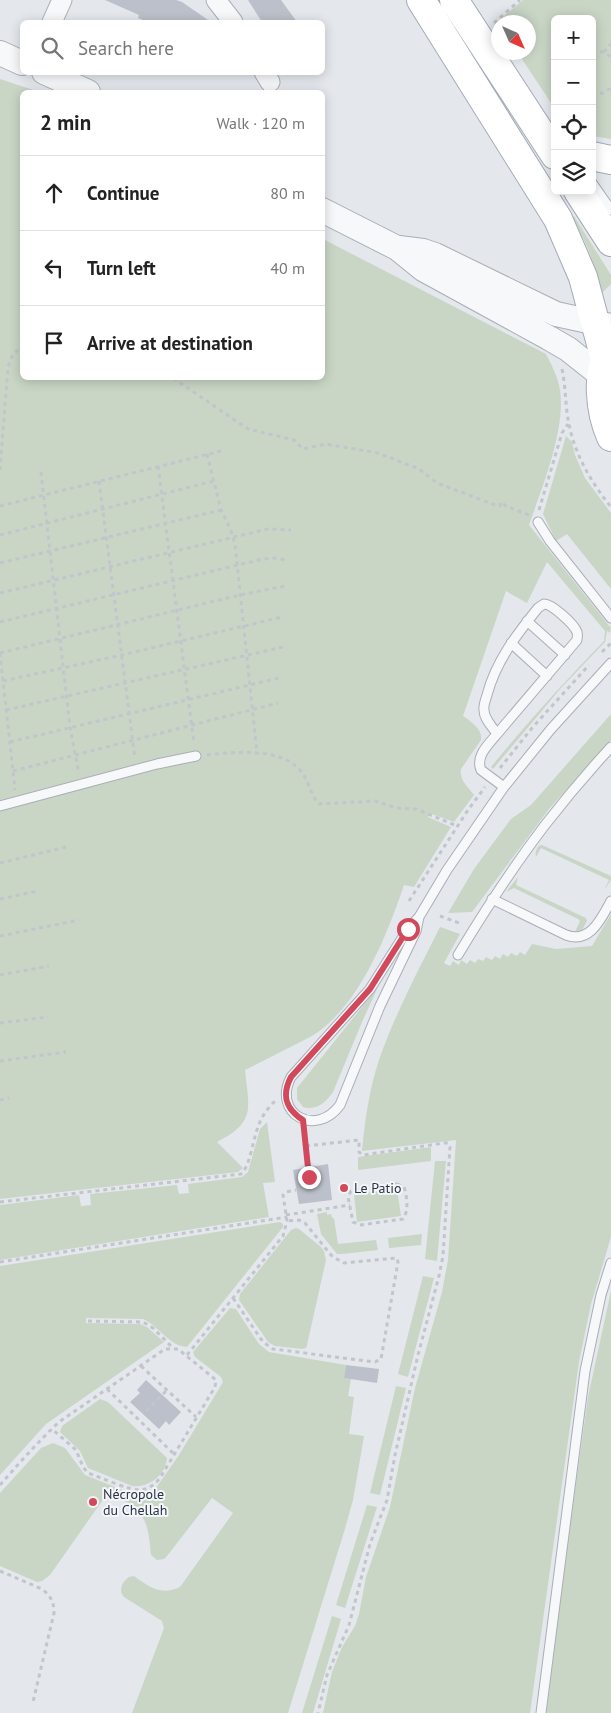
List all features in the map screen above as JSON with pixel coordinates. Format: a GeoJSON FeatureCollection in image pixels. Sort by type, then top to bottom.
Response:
{"type":"FeatureCollection","features":[{"type":"Feature","properties":{"kind":"main road"},"geometry":{"type":"LineString","coordinates":[[421,0],[558,219],[603,324],[606,361],[602,401],[611,437]]}},
{"type":"Feature","properties":{"kind":"main road"},"geometry":{"type":"LineString","coordinates":[[454,0],[549,142]]}},
{"type":"Feature","properties":{"kind":"main road"},"geometry":{"type":"LineString","coordinates":[[596,157],[611,160]]}},
{"type":"Feature","properties":{"kind":"main road"},"geometry":{"type":"LineString","coordinates":[[581,195],[611,242]]}},
{"type":"Feature","properties":{"kind":"street"},"geometry":{"type":"LineString","coordinates":[[53,20],[62,0]]}},
{"type":"Feature","properties":{"kind":"street"},"geometry":{"type":"LineString","coordinates":[[216,0],[231,20]]}},
{"type":"Feature","properties":{"kind":"street"},"geometry":{"type":"LineString","coordinates":[[0,53],[20,62]]}},
{"type":"Feature","properties":{"kind":"street"},"geometry":{"type":"LineString","coordinates":[[51,75],[84,90]]}},
{"type":"Feature","properties":{"kind":"street"},"geometry":{"type":"LineString","coordinates":[[325,212],[397,248],[423,269],[556,342],[606,361]]}},
{"type":"Feature","properties":{"kind":"street"},"geometry":{"type":"LineString","coordinates":[[397,248],[423,251],[435,255],[556,314],[603,324]]}},
{"type":"Feature","properties":{"kind":"lane"},"geometry":{"type":"LineString","coordinates":[[596,189],[611,210]]}},
{"type":"Feature","properties":{"kind":"lane"},"geometry":{"type":"LineString","coordinates":[[537,521],[550,541],[611,618]]}},
{"type":"Feature","properties":{"kind":"lane"},"geometry":{"type":"LineString","coordinates":[[496,734],[486,719],[484,707],[494,674],[511,643],[527,621],[541,605],[551,605],[577,632],[577,640],[496,734],[480,757],[479,766],[481,770],[504,787]]}},
{"type":"Feature","properties":{"kind":"lane"},"geometry":{"type":"LineString","coordinates":[[527,621],[565,655]]}},
{"type":"Feature","properties":{"kind":"lane"},"geometry":{"type":"LineString","coordinates":[[511,643],[547,676]]}},
{"type":"Feature","properties":{"kind":"lane"},"geometry":{"type":"LineString","coordinates":[[419,917],[416,931],[377,1014],[340,1106],[328,1118],[312,1122],[303,1120],[290,1110],[286,1093],[291,1077],[370,989],[408,929],[419,917],[447,870],[504,787],[551,729],[611,663]]}},
{"type":"Feature","properties":{"kind":"lane"},"geometry":{"type":"LineString","coordinates":[[458,955],[492,899],[545,825],[611,747]]}},
{"type":"Feature","properties":{"kind":"lane"},"geometry":{"type":"LineString","coordinates":[[0,806],[196,756]]}},
{"type":"Feature","properties":{"kind":"lane"},"geometry":{"type":"LineString","coordinates":[[492,899],[566,935],[578,938],[589,934],[594,929],[611,901]]}},
{"type":"Feature","properties":{"kind":"lane"},"geometry":{"type":"LineString","coordinates":[[541,1713],[584,1371],[599,1304],[611,1263]]}},
{"type":"Feature","properties":{"kind":"path"},"geometry":{"type":"LineString","coordinates":[[503,15],[520,0]]}},
{"type":"Feature","properties":{"kind":"path"},"geometry":{"type":"LineString","coordinates":[[604,52],[611,44]]}},
{"type":"Feature","properties":{"kind":"path"},"geometry":{"type":"LineString","coordinates":[[596,51],[604,52],[611,57]]}},
{"type":"Feature","properties":{"kind":"path"},"geometry":{"type":"LineString","coordinates":[[596,94],[602,93],[611,88]]}},
{"type":"Feature","properties":{"kind":"path"},"geometry":{"type":"LineString","coordinates":[[0,470],[8,367],[13,354],[20,349]]}},
{"type":"Feature","properties":{"kind":"path"},"geometry":{"type":"LineString","coordinates":[[560,365],[569,424],[581,461],[590,478],[611,507]]}},
{"type":"Feature","properties":{"kind":"path"},"geometry":{"type":"LineString","coordinates":[[175,380],[251,430],[294,440],[303,449],[326,444],[378,453],[419,469],[437,483],[495,505],[500,506],[501,502],[506,506],[531,516],[537,521],[562,433],[569,424]]}},
{"type":"Feature","properties":{"kind":"path"},"geometry":{"type":"LineString","coordinates":[[0,506],[221,451]]}},
{"type":"Feature","properties":{"kind":"path"},"geometry":{"type":"LineString","coordinates":[[207,454],[221,510],[233,537],[257,753]]}},
{"type":"Feature","properties":{"kind":"path"},"geometry":{"type":"LineString","coordinates":[[158,466],[196,756],[257,753],[276,755],[293,763],[305,777],[319,804],[375,801],[396,808],[416,809],[457,826]]}},
{"type":"Feature","properties":{"kind":"path"},"geometry":{"type":"LineString","coordinates":[[41,472],[66,697],[74,754],[81,785]]}},
{"type":"Feature","properties":{"kind":"path"},"geometry":{"type":"LineString","coordinates":[[100,481],[137,770]]}},
{"type":"Feature","properties":{"kind":"path"},"geometry":{"type":"LineString","coordinates":[[0,535],[214,481]]}},
{"type":"Feature","properties":{"kind":"path"},"geometry":{"type":"LineString","coordinates":[[0,563],[221,510]]}},
{"type":"Feature","properties":{"kind":"path"},"geometry":{"type":"LineString","coordinates":[[0,593],[268,529],[290,530]]}},
{"type":"Feature","properties":{"kind":"path"},"geometry":{"type":"LineString","coordinates":[[0,622],[269,558],[285,560]]}},
{"type":"Feature","properties":{"kind":"path"},"geometry":{"type":"LineString","coordinates":[[16,801],[0,652],[285,586]]}},
{"type":"Feature","properties":{"kind":"path"},"geometry":{"type":"LineString","coordinates":[[3,681],[63,669],[282,617]]}},
{"type":"Feature","properties":{"kind":"path"},"geometry":{"type":"LineString","coordinates":[[6,710],[283,647]]}},
{"type":"Feature","properties":{"kind":"path"},"geometry":{"type":"LineString","coordinates":[[10,742],[279,678]]}},
{"type":"Feature","properties":{"kind":"path"},"geometry":{"type":"LineString","coordinates":[[13,771],[74,754],[278,704]]}},
{"type":"Feature","properties":{"kind":"path"},"geometry":{"type":"LineString","coordinates":[[0,863],[70,846]]}},
{"type":"Feature","properties":{"kind":"path"},"geometry":{"type":"LineString","coordinates":[[0,899],[38,890]]}},
{"type":"Feature","properties":{"kind":"path"},"geometry":{"type":"LineString","coordinates":[[440,916],[475,927]]}},
{"type":"Feature","properties":{"kind":"path"},"geometry":{"type":"LineString","coordinates":[[0,936],[79,920]]}},
{"type":"Feature","properties":{"kind":"path"},"geometry":{"type":"LineString","coordinates":[[0,975],[49,966]]}},
{"type":"Feature","properties":{"kind":"path"},"geometry":{"type":"LineString","coordinates":[[0,1023],[48,1017]]}},
{"type":"Feature","properties":{"kind":"path"},"geometry":{"type":"LineString","coordinates":[[0,1061],[66,1052]]}},
{"type":"Feature","properties":{"kind":"path"},"geometry":{"type":"LineString","coordinates":[[0,1202],[240,1174],[245,1171],[263,1115],[274,1102],[286,1093]]}},
{"type":"Feature","properties":{"kind":"path"},"geometry":{"type":"LineString","coordinates":[[0,1100],[9,1098]]}},
{"type":"Feature","properties":{"kind":"path"},"geometry":{"type":"LineString","coordinates":[[303,1120],[309,1177]]}},
{"type":"Feature","properties":{"kind":"path"},"geometry":{"type":"LineString","coordinates":[[306,1146],[359,1140],[358,1152],[363,1155],[446,1143],[450,1147],[440,1276],[414,1373],[395,1454],[387,1500],[370,1544],[349,1625],[327,1675],[318,1713]]}},
{"type":"Feature","properties":{"kind":"path"},"geometry":{"type":"LineString","coordinates":[[397,1184],[404,1187],[407,1212],[401,1220],[358,1225],[352,1219],[350,1205],[349,1194],[353,1190],[397,1184]]}},
{"type":"Feature","properties":{"kind":"path"},"geometry":{"type":"LineString","coordinates":[[186,1355],[283,1236],[287,1218],[283,1194],[296,1190]]}},
{"type":"Feature","properties":{"kind":"path"},"geometry":{"type":"LineString","coordinates":[[0,1262],[287,1218],[350,1205]]}},
{"type":"Feature","properties":{"kind":"path"},"geometry":{"type":"LineString","coordinates":[[233,1298],[263,1342],[273,1349],[376,1362],[381,1359],[398,1262],[397,1258],[344,1263],[331,1254],[305,1223],[287,1218]]}},
{"type":"Feature","properties":{"kind":"path"},"geometry":{"type":"LineString","coordinates":[[52,1429],[76,1450],[83,1467],[88,1473],[135,1490],[146,1489],[156,1483],[216,1384],[214,1378],[143,1322],[88,1320]]}},
{"type":"Feature","properties":{"kind":"path"},"geometry":{"type":"LineString","coordinates":[[0,1485],[35,1445],[52,1429],[166,1349],[174,1348]]}},
{"type":"Feature","properties":{"kind":"path"},"geometry":{"type":"LineString","coordinates":[[141,1366],[196,1417]]}},
{"type":"Feature","properties":{"kind":"path"},"geometry":{"type":"LineString","coordinates":[[107,1389],[174,1454]]}},
{"type":"Feature","properties":{"kind":"path"},"geometry":{"type":"LineString","coordinates":[[146,1412],[167,1390]]}},
{"type":"Feature","properties":{"kind":"path"},"geometry":{"type":"LineString","coordinates":[[0,1571],[42,1589],[53,1602],[54,1613],[33,1702]]}},
{"type":"Feature","properties":{"kind":"green space"},"geometry":{"type":"Polygon","coordinates":[[[523,0],[611,0],[611,139],[596,137],[596,15],[551,15],[551,103],[523,60],[536,60],[536,15],[505,15],[523,0]]]}},
{"type":"Feature","properties":{"kind":"green space"},"geometry":{"type":"Polygon","coordinates":[[[0,79],[33,90],[20,90],[20,380],[325,380],[325,240],[546,354],[559,385],[560,422],[552,458],[529,525],[611,628],[610,633],[607,631],[605,642],[561,688],[493,769],[491,767],[518,735],[560,687],[604,641],[605,631],[547,562],[527,603],[506,591],[463,716],[476,726],[481,736],[481,740],[461,769],[463,780],[474,795],[454,822],[429,813],[428,817],[451,827],[414,887],[404,885],[380,947],[357,989],[344,1007],[329,1023],[312,1036],[245,1070],[248,1105],[244,1121],[230,1135],[217,1142],[243,1168],[238,1172],[0,1199],[0,79]]]}},
{"type":"Feature","properties":{"kind":"green space"},"geometry":{"type":"Polygon","coordinates":[[[574,216],[611,275],[611,284],[601,294],[594,264],[572,218],[574,216]]]}},
{"type":"Feature","properties":{"kind":"green space"},"geometry":{"type":"Polygon","coordinates":[[[566,436],[572,442],[575,455],[585,478],[611,513],[611,589],[567,534],[556,541],[543,514],[566,436]]]}},
{"type":"Feature","properties":{"kind":"green space"},"geometry":{"type":"Polygon","coordinates":[[[611,714],[611,740],[549,809],[472,912],[448,913],[474,869],[511,819],[531,805],[611,714]]]}},
{"type":"Feature","properties":{"kind":"green space"},"geometry":{"type":"Polygon","coordinates":[[[542,845],[611,876],[611,880],[604,890],[609,880],[541,848],[536,857],[537,849],[542,845]]]}},
{"type":"Feature","properties":{"kind":"green space"},"geometry":{"type":"Polygon","coordinates":[[[518,877],[516,885],[586,918],[587,921],[582,930],[575,932],[580,921],[578,919],[514,888],[506,892],[518,877]]]}},
{"type":"Feature","properties":{"kind":"green space"},"geometry":{"type":"Polygon","coordinates":[[[611,914],[611,1237],[591,1304],[579,1362],[530,1713],[323,1713],[332,1672],[342,1647],[355,1626],[366,1577],[390,1507],[415,1388],[442,1292],[448,1260],[456,1140],[362,1151],[368,1105],[385,1043],[415,976],[440,927],[460,934],[444,963],[450,966],[453,961],[459,965],[461,960],[467,964],[470,960],[475,963],[478,959],[483,961],[486,957],[492,960],[495,956],[500,959],[503,954],[508,957],[511,953],[517,956],[520,952],[525,955],[532,944],[556,949],[592,946],[611,914]]]}},
{"type":"Feature","properties":{"kind":"green space"},"geometry":{"type":"Polygon","coordinates":[[[378,987],[333,1092],[317,1107],[303,1107],[297,1099],[297,1088],[378,987]]]}},
{"type":"Feature","properties":{"kind":"green space"},"geometry":{"type":"Polygon","coordinates":[[[267,1122],[275,1182],[263,1183],[269,1217],[0,1260],[0,1205],[79,1195],[81,1206],[91,1205],[90,1194],[177,1185],[179,1194],[189,1193],[188,1184],[242,1177],[248,1172],[260,1129],[267,1122]]]}},
{"type":"Feature","properties":{"kind":"green space"},"geometry":{"type":"Polygon","coordinates":[[[431,1147],[431,1161],[358,1170],[358,1157],[431,1147]]]}},
{"type":"Feature","properties":{"kind":"green space"},"geometry":{"type":"Polygon","coordinates":[[[435,1161],[446,1161],[437,1261],[425,1259],[435,1161]]]}},
{"type":"Feature","properties":{"kind":"green space"},"geometry":{"type":"Polygon","coordinates":[[[397,1189],[401,1216],[357,1222],[354,1194],[397,1189]]]}},
{"type":"Feature","properties":{"kind":"green space"},"geometry":{"type":"Polygon","coordinates":[[[327,1212],[327,1215],[331,1214],[332,1218],[334,1218],[338,1244],[376,1240],[378,1250],[337,1254],[321,1234],[317,1214],[327,1212]]]}},
{"type":"Feature","properties":{"kind":"green space"},"geometry":{"type":"Polygon","coordinates":[[[280,1222],[283,1224],[283,1227],[187,1347],[169,1340],[143,1319],[86,1318],[86,1323],[140,1324],[147,1327],[164,1342],[46,1424],[0,1475],[0,1266],[280,1222]]]}},
{"type":"Feature","properties":{"kind":"green space"},"geometry":{"type":"Polygon","coordinates":[[[296,1228],[321,1247],[326,1260],[307,1345],[306,1348],[302,1349],[275,1346],[268,1342],[239,1300],[240,1294],[291,1230],[296,1228]]]}},
{"type":"Feature","properties":{"kind":"green space"},"geometry":{"type":"Polygon","coordinates":[[[422,1234],[421,1245],[389,1248],[388,1238],[422,1234]]]}},
{"type":"Feature","properties":{"kind":"green space"},"geometry":{"type":"Polygon","coordinates":[[[423,1276],[434,1278],[408,1377],[398,1374],[423,1276]]]}},
{"type":"Feature","properties":{"kind":"green space"},"geometry":{"type":"Polygon","coordinates":[[[611,1291],[611,1713],[544,1713],[588,1397],[611,1291]]]}},
{"type":"Feature","properties":{"kind":"green space"},"geometry":{"type":"Polygon","coordinates":[[[230,1308],[236,1309],[259,1344],[269,1352],[346,1365],[344,1378],[351,1379],[348,1396],[354,1397],[349,1434],[364,1436],[353,1500],[288,1713],[132,1713],[164,1628],[162,1621],[124,1597],[121,1589],[124,1581],[134,1576],[156,1589],[167,1591],[180,1587],[233,1513],[212,1498],[167,1556],[164,1559],[157,1560],[151,1555],[146,1523],[142,1516],[129,1504],[107,1494],[50,1575],[37,1582],[0,1566],[0,1493],[41,1448],[53,1443],[65,1448],[85,1475],[140,1497],[151,1495],[179,1455],[223,1382],[221,1377],[195,1357],[193,1352],[230,1308]]]}},
{"type":"Feature","properties":{"kind":"green space"},"geometry":{"type":"Polygon","coordinates":[[[396,1386],[406,1388],[380,1495],[370,1493],[396,1386]]]}},
{"type":"Feature","properties":{"kind":"green space"},"geometry":{"type":"Polygon","coordinates":[[[100,1399],[108,1402],[167,1458],[164,1470],[150,1483],[132,1486],[88,1468],[80,1451],[60,1432],[62,1426],[100,1399]]]}},
{"type":"Feature","properties":{"kind":"green space"},"geometry":{"type":"Polygon","coordinates":[[[367,1505],[377,1507],[345,1608],[336,1605],[367,1505]]]}},
{"type":"Feature","properties":{"kind":"green space"},"geometry":{"type":"Polygon","coordinates":[[[332,1616],[341,1619],[313,1713],[302,1713],[332,1616]]]}},
{"type":"Feature","properties":{"kind":"building"},"geometry":{"type":"Polygon","coordinates":[[[105,0],[176,0],[208,20],[143,20],[138,18],[139,15],[105,0]]]}},
{"type":"Feature","properties":{"kind":"building"},"geometry":{"type":"Polygon","coordinates":[[[248,0],[281,0],[296,20],[261,20],[248,0]]]}},
{"type":"Feature","properties":{"kind":"building"},"geometry":{"type":"Polygon","coordinates":[[[328,1164],[332,1200],[299,1204],[293,1170],[328,1164]]]}},
{"type":"Feature","properties":{"kind":"building"},"geometry":{"type":"Polygon","coordinates":[[[346,1365],[379,1369],[377,1383],[344,1378],[346,1365]]]}},
{"type":"Feature","properties":{"kind":"building"},"geometry":{"type":"Polygon","coordinates":[[[146,1380],[181,1412],[169,1425],[166,1421],[159,1429],[130,1402],[140,1393],[137,1390],[146,1380]]]}},
{"type":"Feature","properties":{"kind":"place","name":"Le Patio"},"geometry":{"type":"Point","coordinates":[344,1188]}},
{"type":"Feature","properties":{"kind":"place","name":"Nécropole du Chellah"},"geometry":{"type":"Point","coordinates":[93,1502]}},
{"type":"Feature","properties":{"kind":"route"},"geometry":{"type":"LineString","coordinates":[[309,1177],[303,1120],[290,1110],[287,1102],[287,1085],[291,1077],[370,989],[408,929]]}}]}
